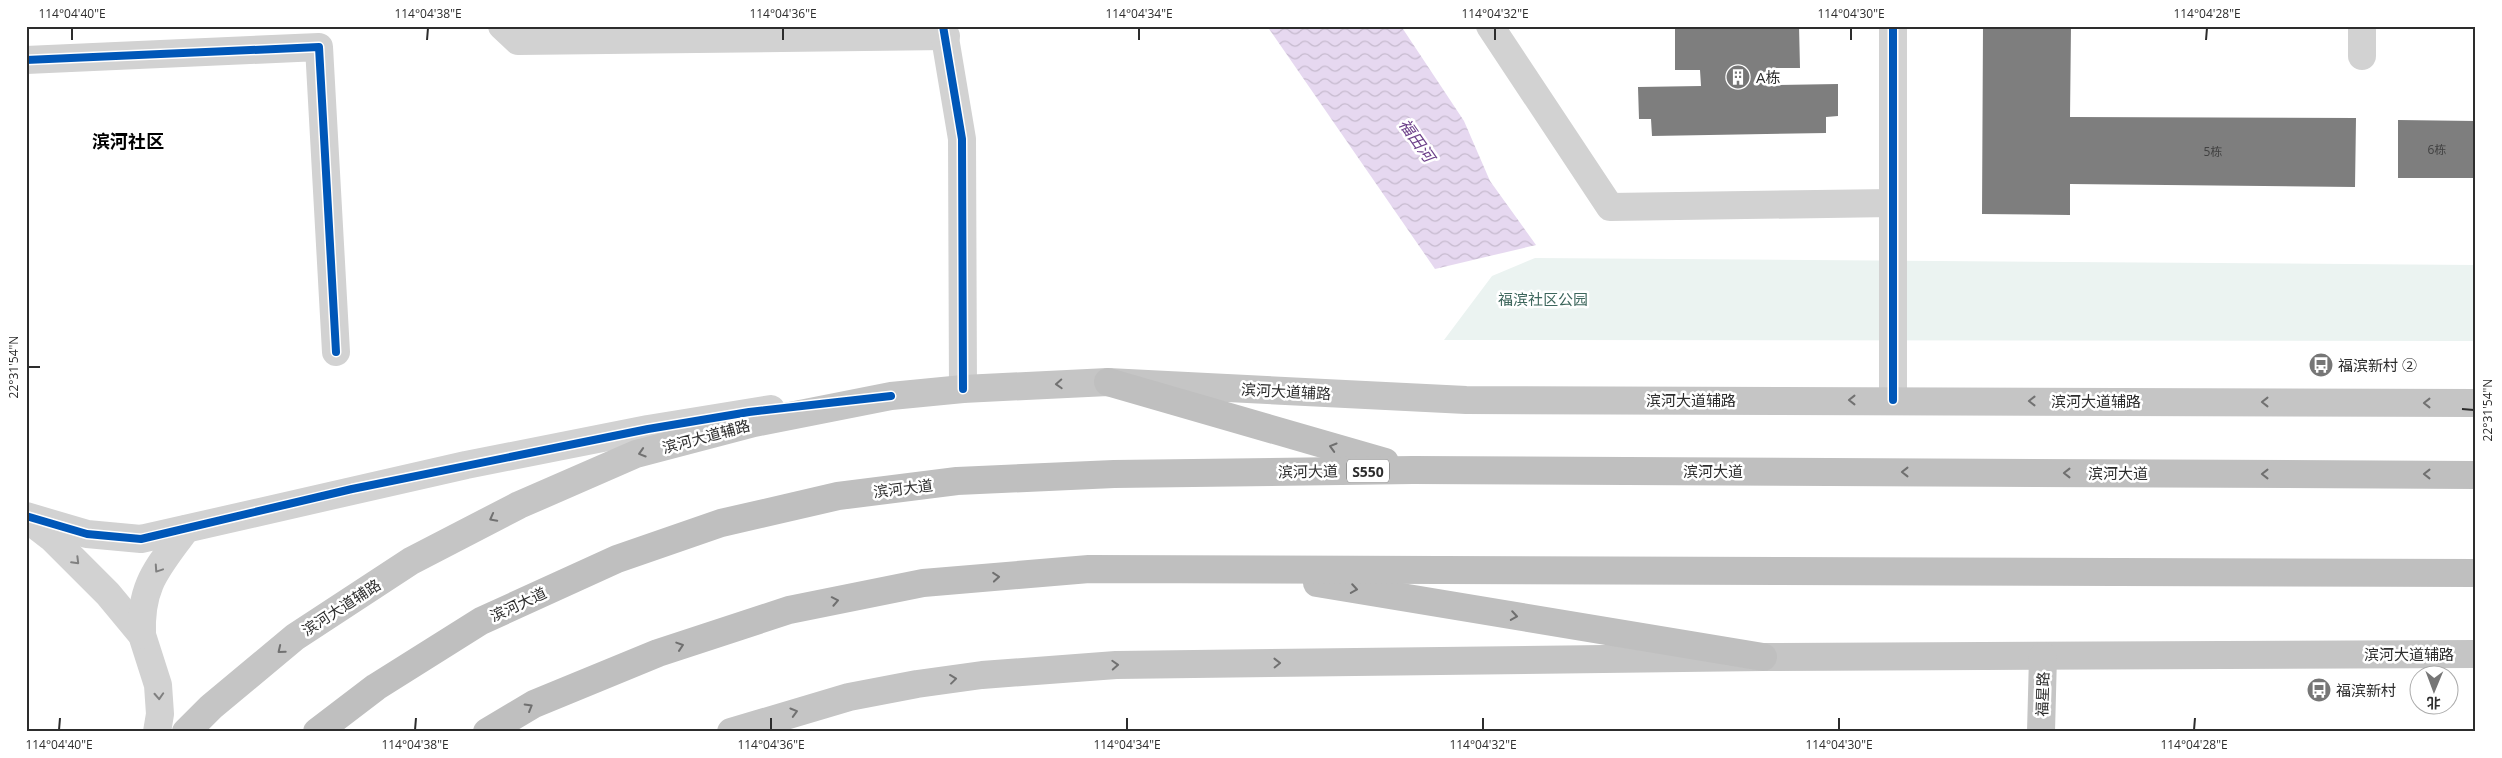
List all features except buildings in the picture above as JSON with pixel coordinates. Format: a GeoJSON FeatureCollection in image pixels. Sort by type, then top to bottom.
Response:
{"type":"FeatureCollection","features":[{"type":"Feature","properties":{"kind":"highway"},"geometry":{"type":"LineString","coordinates":[[1108,382],[1413,470]]}},
{"type":"Feature","properties":{"kind":"highway","name":"滨河大道"},"geometry":{"type":"LineString","coordinates":[[317,732],[376,687],[481,621],[617,559],[721,523],[838,496],[956,481],[1114,474],[1413,470],[2476,475]]}},
{"type":"Feature","properties":{"kind":"highway"},"geometry":{"type":"LineString","coordinates":[[487,732],[534,704],[658,653],[789,610],[923,584],[1090,569],[2476,573]]}},
{"type":"Feature","properties":{"kind":"highway"},"geometry":{"type":"LineString","coordinates":[[1237,570],[1763,657]]}},
{"type":"Feature","properties":{"kind":"main road","name":"滨河大道辅路"},"geometry":{"type":"LineString","coordinates":[[186,732],[211,707],[295,637],[411,561],[519,505],[636,454],[754,423],[891,396],[963,389],[1108,382],[1466,400],[2476,403]]}},
{"type":"Feature","properties":{"kind":"main road","name":"滨河大道辅路"},"geometry":{"type":"LineString","coordinates":[[731,732],[849,697],[917,684],[1044,670],[1116,665],[1763,657],[2476,654]]}},
{"type":"Feature","properties":{"kind":"main road","name":"福星路"},"geometry":{"type":"LineString","coordinates":[[2041,732],[2043,656]]}},
{"type":"Feature","properties":{"kind":"street"},"geometry":{"type":"LineString","coordinates":[[502,26],[518,41],[945,31],[962,139],[963,389]]}},
{"type":"Feature","properties":{"kind":"street"},"geometry":{"type":"LineString","coordinates":[[1490,26],[1610,207],[1893,203]]}},
{"type":"Feature","properties":{"kind":"street"},"geometry":{"type":"LineString","coordinates":[[1892,26],[1893,400]]}},
{"type":"Feature","properties":{"kind":"street"},"geometry":{"type":"LineString","coordinates":[[2362,26],[2362,56]]}},
{"type":"Feature","properties":{"kind":"street"},"geometry":{"type":"LineString","coordinates":[[26,60],[319,47],[336,352]]}},
{"type":"Feature","properties":{"kind":"street"},"geometry":{"type":"LineString","coordinates":[[26,517],[87,534],[142,539],[352,489],[648,429],[749,412],[891,396]]}},
{"type":"Feature","properties":{"kind":"street"},"geometry":{"type":"LineString","coordinates":[[26,517],[53,539],[102,588],[142,635]]}},
{"type":"Feature","properties":{"kind":"street"},"geometry":{"type":"LineString","coordinates":[[157,732],[160,714],[158,684],[142,635],[141,611],[144,593],[155,572],[186,529]]}},
{"type":"Feature","properties":{"kind":"green space","name":"福滨社区公园"},"geometry":{"type":"Polygon","coordinates":[[[1535,258],[2476,265],[2476,341],[1444,340],[1492,276],[1535,258]]]}},
{"type":"Feature","properties":{"kind":"water","name":"福田河"},"geometry":{"type":"Polygon","coordinates":[[[1267,26],[1401,26],[1464,121],[1490,181],[1536,245],[1435,269],[1267,26]]]}},
{"type":"Feature","properties":{"kind":"cycle path"},"geometry":{"type":"LineString","coordinates":[[943,26],[962,139],[963,389]]}},
{"type":"Feature","properties":{"kind":"cycle path"},"geometry":{"type":"LineString","coordinates":[[1893,26],[1893,400]]}},
{"type":"Feature","properties":{"kind":"cycle path"},"geometry":{"type":"LineString","coordinates":[[26,60],[319,47],[336,352]]}},
{"type":"Feature","properties":{"kind":"cycle path"},"geometry":{"type":"LineString","coordinates":[[26,516],[87,534],[141,539],[352,489],[648,429],[749,412],[891,396]]}},
{"type":"Feature","properties":{"kind":"place","name":"A栋"},"geometry":{"type":"Point","coordinates":[1738,77]}},
{"type":"Feature","properties":{"kind":"place","name":"福滨新村 ②"},"geometry":{"type":"Point","coordinates":[2321,365]}},
{"type":"Feature","properties":{"kind":"place","name":"福滨新村"},"geometry":{"type":"Point","coordinates":[2319,690]}},
{"type":"Feature","properties":{"kind":"district","name":"滨河社区"},"geometry":{"type":"Point","coordinates":[128,141]}}]}
